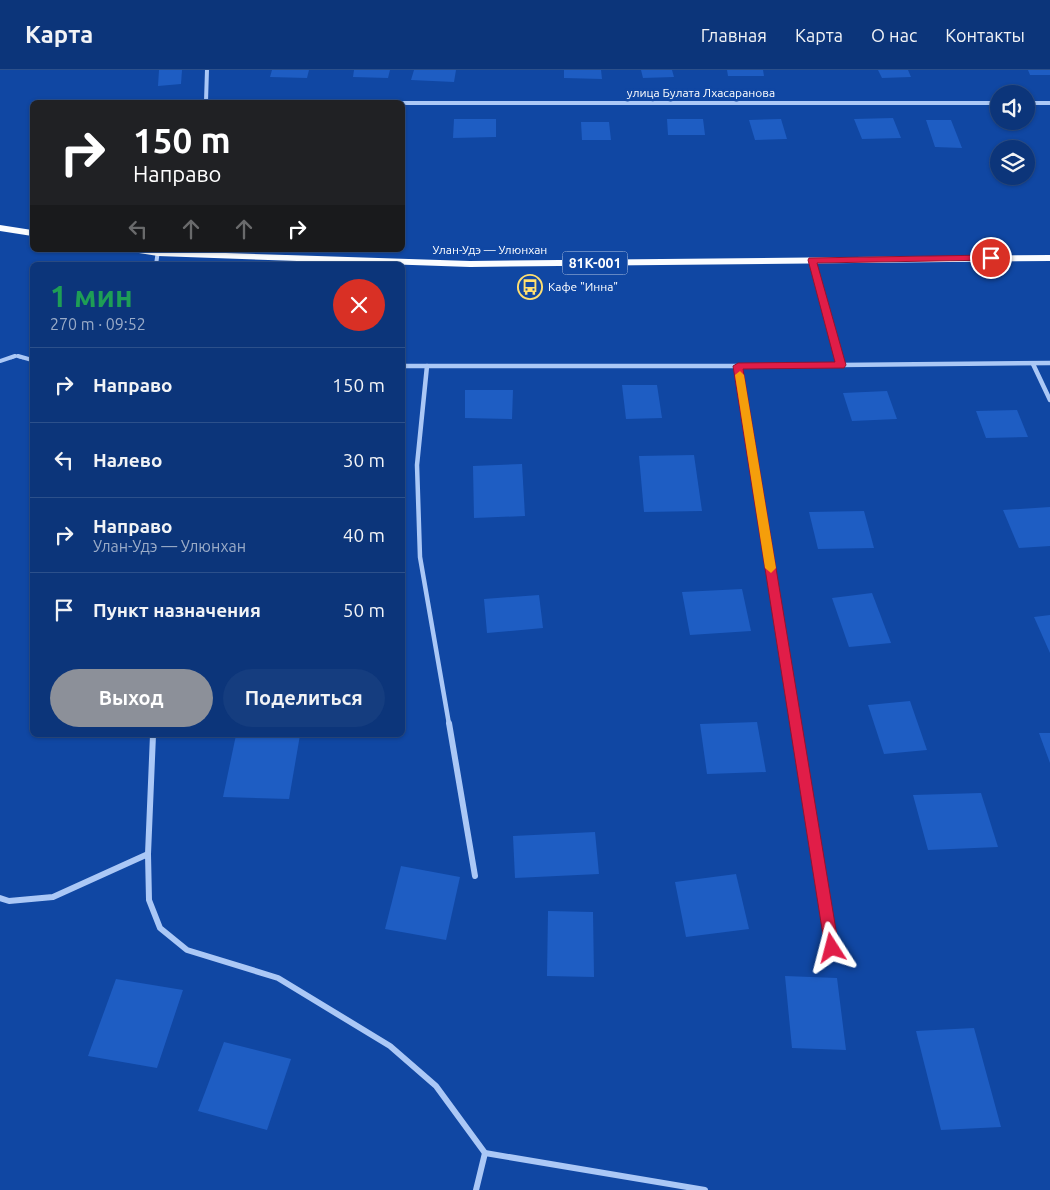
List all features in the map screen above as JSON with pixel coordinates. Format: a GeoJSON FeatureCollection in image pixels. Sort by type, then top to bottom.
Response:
{"type":"FeatureCollection","features":[{"type":"Feature","properties":{"kind":"main road"},"geometry":{"type":"LineString","coordinates":[[0,228],[30,233]]}},
{"type":"Feature","properties":{"kind":"main road","name":"Улан-Удэ — Улюнхан"},"geometry":{"type":"LineString","coordinates":[[158,252],[470,264],[1050,258]]}},
{"type":"Feature","properties":{"kind":"street"},"geometry":{"type":"LineString","coordinates":[[206,100],[207,70]]}},
{"type":"Feature","properties":{"kind":"street","name":"улица Булата Лхасаранова"},"geometry":{"type":"LineString","coordinates":[[405,103],[990,103]]}},
{"type":"Feature","properties":{"kind":"street"},"geometry":{"type":"LineString","coordinates":[[1035,103],[1050,103]]}},
{"type":"Feature","properties":{"kind":"street"},"geometry":{"type":"LineString","coordinates":[[812,260],[841,365]]}},
{"type":"Feature","properties":{"kind":"street"},"geometry":{"type":"LineString","coordinates":[[405,366],[738,366],[1050,363]]}},
{"type":"Feature","properties":{"kind":"street"},"geometry":{"type":"LineString","coordinates":[[1033,364],[1050,400]]}},
{"type":"Feature","properties":{"kind":"street"},"geometry":{"type":"LineString","coordinates":[[427,366],[417,466],[420,557],[475,876]]}},
{"type":"Feature","properties":{"kind":"street"},"geometry":{"type":"LineString","coordinates":[[738,366],[832,948]]}},
{"type":"Feature","properties":{"kind":"street"},"geometry":{"type":"LineString","coordinates":[[153,737],[148,854],[149,900],[160,928],[187,950],[278,978],[390,1046],[436,1086],[485,1153],[706,1190]]}},
{"type":"Feature","properties":{"kind":"street"},"geometry":{"type":"LineString","coordinates":[[0,898],[9,901],[53,897],[148,854]]}},
{"type":"Feature","properties":{"kind":"street"},"geometry":{"type":"LineString","coordinates":[[476,1190],[485,1153]]}},
{"type":"Feature","properties":{"kind":"lane"},"geometry":{"type":"LineString","coordinates":[[0,360],[16,356],[30,360]]}},
{"type":"Feature","properties":{"kind":"building"},"geometry":{"type":"Polygon","coordinates":[[[159,70],[182,70],[181,84],[158,86],[159,70]]]}},
{"type":"Feature","properties":{"kind":"building"},"geometry":{"type":"Polygon","coordinates":[[[272,70],[309,70],[307,78],[270,77],[272,70]]]}},
{"type":"Feature","properties":{"kind":"building"},"geometry":{"type":"Polygon","coordinates":[[[354,70],[390,70],[388,78],[353,77],[354,70]]]}},
{"type":"Feature","properties":{"kind":"building"},"geometry":{"type":"Polygon","coordinates":[[[414,70],[456,70],[454,82],[411,80],[414,70]]]}},
{"type":"Feature","properties":{"kind":"building"},"geometry":{"type":"Polygon","coordinates":[[[564,70],[601,70],[602,79],[564,78],[564,70]]]}},
{"type":"Feature","properties":{"kind":"building"},"geometry":{"type":"Polygon","coordinates":[[[641,70],[672,70],[674,77],[643,78],[641,70]]]}},
{"type":"Feature","properties":{"kind":"building"},"geometry":{"type":"Polygon","coordinates":[[[727,70],[763,70],[764,76],[728,76],[727,70]]]}},
{"type":"Feature","properties":{"kind":"building"},"geometry":{"type":"Polygon","coordinates":[[[878,70],[908,70],[911,77],[882,78],[878,70]]]}},
{"type":"Feature","properties":{"kind":"building"},"geometry":{"type":"Polygon","coordinates":[[[1028,70],[1050,70],[1050,75],[1030,75],[1028,70]]]}},
{"type":"Feature","properties":{"kind":"building"},"geometry":{"type":"Polygon","coordinates":[[[893,118],[901,138],[862,139],[854,119],[893,118]]]}},
{"type":"Feature","properties":{"kind":"building"},"geometry":{"type":"Polygon","coordinates":[[[454,119],[496,119],[496,137],[453,138],[454,119]]]}},
{"type":"Feature","properties":{"kind":"building"},"geometry":{"type":"Polygon","coordinates":[[[667,119],[703,119],[705,135],[668,135],[667,119]]]}},
{"type":"Feature","properties":{"kind":"building"},"geometry":{"type":"Polygon","coordinates":[[[781,119],[787,139],[755,140],[749,120],[781,119]]]}},
{"type":"Feature","properties":{"kind":"building"},"geometry":{"type":"Polygon","coordinates":[[[926,120],[951,120],[962,148],[935,147],[926,120]]]}},
{"type":"Feature","properties":{"kind":"building"},"geometry":{"type":"Polygon","coordinates":[[[581,122],[609,122],[611,140],[582,140],[581,122]]]}},
{"type":"Feature","properties":{"kind":"building"},"geometry":{"type":"Polygon","coordinates":[[[622,385],[657,385],[662,418],[626,419],[622,385]]]}},
{"type":"Feature","properties":{"kind":"building"},"geometry":{"type":"Polygon","coordinates":[[[465,390],[513,390],[512,419],[465,418],[465,390]]]}},
{"type":"Feature","properties":{"kind":"building"},"geometry":{"type":"Polygon","coordinates":[[[887,391],[897,419],[852,421],[843,393],[887,391]]]}},
{"type":"Feature","properties":{"kind":"building"},"geometry":{"type":"Polygon","coordinates":[[[1017,410],[1028,437],[986,438],[976,411],[1017,410]]]}},
{"type":"Feature","properties":{"kind":"building"},"geometry":{"type":"Polygon","coordinates":[[[694,455],[702,511],[644,512],[639,456],[694,455]]]}},
{"type":"Feature","properties":{"kind":"building"},"geometry":{"type":"Polygon","coordinates":[[[522,464],[525,516],[474,518],[473,466],[522,464]]]}},
{"type":"Feature","properties":{"kind":"building"},"geometry":{"type":"Polygon","coordinates":[[[1050,507],[1050,546],[1019,548],[1003,510],[1050,507]]]}},
{"type":"Feature","properties":{"kind":"building"},"geometry":{"type":"Polygon","coordinates":[[[864,511],[874,548],[818,549],[809,512],[864,511]]]}},
{"type":"Feature","properties":{"kind":"building"},"geometry":{"type":"Polygon","coordinates":[[[742,589],[751,631],[690,635],[682,592],[742,589]]]}},
{"type":"Feature","properties":{"kind":"building"},"geometry":{"type":"Polygon","coordinates":[[[872,593],[891,643],[849,647],[832,598],[872,593]]]}},
{"type":"Feature","properties":{"kind":"building"},"geometry":{"type":"Polygon","coordinates":[[[539,595],[543,628],[487,633],[484,599],[539,595]]]}},
{"type":"Feature","properties":{"kind":"building"},"geometry":{"type":"Polygon","coordinates":[[[1050,615],[1050,653],[1034,617],[1050,615]]]}},
{"type":"Feature","properties":{"kind":"building"},"geometry":{"type":"Polygon","coordinates":[[[910,701],[927,750],[884,754],[868,705],[910,701]]]}},
{"type":"Feature","properties":{"kind":"building"},"geometry":{"type":"Polygon","coordinates":[[[757,722],[766,772],[707,774],[700,724],[757,722]]]}},
{"type":"Feature","properties":{"kind":"building"},"geometry":{"type":"Polygon","coordinates":[[[1039,733],[1050,733],[1050,763],[1039,733]]]}},
{"type":"Feature","properties":{"kind":"building"},"geometry":{"type":"Polygon","coordinates":[[[236,737],[300,737],[289,799],[223,797],[236,737]]]}},
{"type":"Feature","properties":{"kind":"building"},"geometry":{"type":"Polygon","coordinates":[[[981,793],[998,847],[928,850],[913,795],[981,793]]]}},
{"type":"Feature","properties":{"kind":"building"},"geometry":{"type":"Polygon","coordinates":[[[595,832],[599,874],[515,878],[513,836],[595,832]]]}},
{"type":"Feature","properties":{"kind":"building"},"geometry":{"type":"Polygon","coordinates":[[[401,866],[460,877],[446,940],[385,929],[401,866]]]}},
{"type":"Feature","properties":{"kind":"building"},"geometry":{"type":"Polygon","coordinates":[[[736,874],[749,929],[686,937],[675,882],[736,874]]]}},
{"type":"Feature","properties":{"kind":"building"},"geometry":{"type":"Polygon","coordinates":[[[548,911],[593,912],[594,977],[547,976],[548,911]]]}},
{"type":"Feature","properties":{"kind":"building"},"geometry":{"type":"Polygon","coordinates":[[[785,976],[837,978],[846,1050],[792,1048],[785,976]]]}},
{"type":"Feature","properties":{"kind":"building"},"geometry":{"type":"Polygon","coordinates":[[[116,979],[183,990],[157,1068],[88,1056],[116,979]]]}},
{"type":"Feature","properties":{"kind":"building"},"geometry":{"type":"Polygon","coordinates":[[[974,1028],[1001,1127],[941,1130],[916,1031],[974,1028]]]}},
{"type":"Feature","properties":{"kind":"building"},"geometry":{"type":"Polygon","coordinates":[[[224,1042],[291,1059],[267,1130],[198,1111],[224,1042]]]}},
{"type":"Feature","properties":{"kind":"slow traffic"},"geometry":{"type":"LineString","coordinates":[[740,375],[771,568]]}},
{"type":"Feature","properties":{"kind":"place","name":"Кафе \"Инна\""},"geometry":{"type":"Point","coordinates":[530,287]}},
{"type":"Feature","properties":{"kind":"route"},"geometry":{"type":"LineString","coordinates":[[832,948],[738,366],[841,365],[812,260],[991,258]]}}]}
